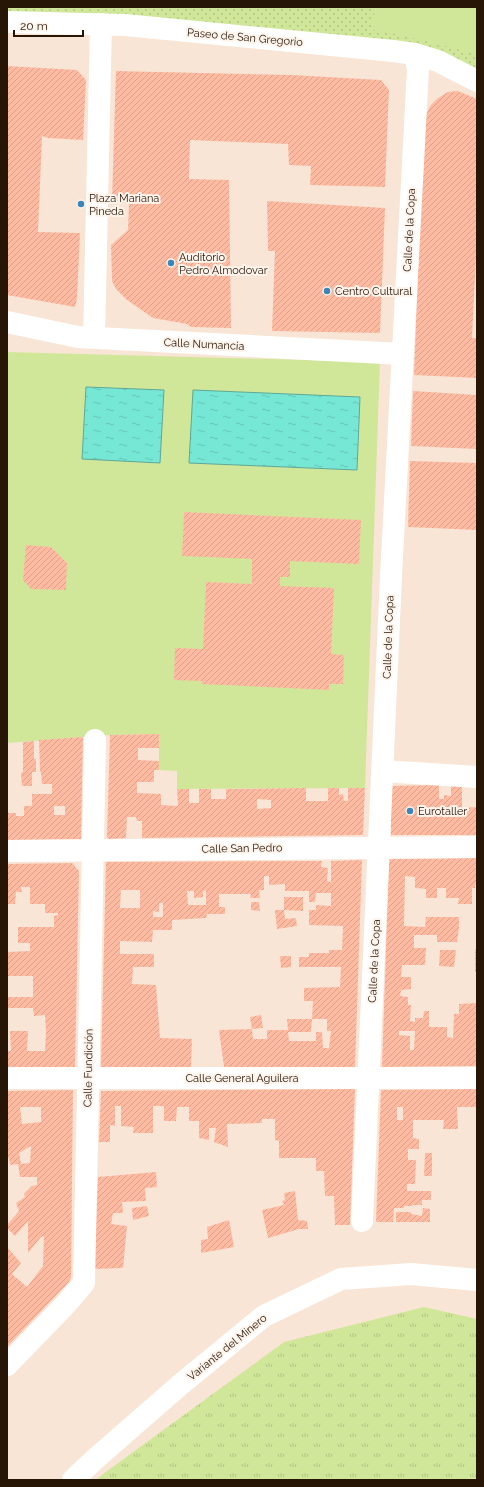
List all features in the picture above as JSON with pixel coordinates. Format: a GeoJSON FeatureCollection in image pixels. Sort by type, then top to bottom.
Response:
{"type":"FeatureCollection","features":[{"type":"Feature","properties":{"kind":"street","name":"Paseo de San Gregorio"},"geometry":{"type":"LineString","coordinates":[[7,22],[101,24],[393,51],[415,54],[438,62],[477,81]]}},
{"type":"Feature","properties":{"kind":"street"},"geometry":{"type":"LineString","coordinates":[[94,338],[101,24]]}},
{"type":"Feature","properties":{"kind":"street","name":"Calle de la Copa"},"geometry":{"type":"LineString","coordinates":[[362,1221],[391,576],[418,69],[415,54]]}},
{"type":"Feature","properties":{"kind":"street","name":"Calle Numancia"},"geometry":{"type":"LineString","coordinates":[[7,322],[78,337],[403,354]]}},
{"type":"Feature","properties":{"kind":"street","name":"Calle Fundición"},"geometry":{"type":"LineString","coordinates":[[7,1365],[66,1304],[84,1283],[94,850],[95,740]]}},
{"type":"Feature","properties":{"kind":"street"},"geometry":{"type":"LineString","coordinates":[[382,771],[477,777]]}},
{"type":"Feature","properties":{"kind":"street","name":"Calle San Pedro"},"geometry":{"type":"LineString","coordinates":[[7,851],[477,847]]}},
{"type":"Feature","properties":{"kind":"street","name":"Calle General Aguilera"},"geometry":{"type":"LineString","coordinates":[[7,1078],[477,1078]]}},
{"type":"Feature","properties":{"kind":"street","name":"Variante del Minero"},"geometry":{"type":"LineString","coordinates":[[73,1480],[180,1384],[264,1316],[341,1279],[411,1274],[477,1280]]}},
{"type":"Feature","properties":{"kind":"green space"},"geometry":{"type":"Polygon","coordinates":[[[7,7],[477,7],[477,81],[438,61],[7,22],[7,7]]]}},
{"type":"Feature","properties":{"kind":"green space"},"geometry":{"type":"Polygon","coordinates":[[[375,7],[477,7],[477,54],[396,34],[372,30],[375,7]]]}},
{"type":"Feature","properties":{"kind":"green space"},"geometry":{"type":"Polygon","coordinates":[[[7,352],[380,362],[365,788],[177,789],[177,771],[159,770],[159,734],[110,735],[7,743],[7,352]]]}},
{"type":"Feature","properties":{"kind":"green space"},"geometry":{"type":"Polygon","coordinates":[[[424,1307],[477,1319],[477,1480],[96,1480],[284,1342],[424,1307]]]}},
{"type":"Feature","properties":{"kind":"water"},"geometry":{"type":"Polygon","coordinates":[[[86,387],[164,390],[160,463],[82,459],[86,387]]]}},
{"type":"Feature","properties":{"kind":"water"},"geometry":{"type":"Polygon","coordinates":[[[193,390],[360,397],[357,470],[189,463],[193,390]]]}},
{"type":"Feature","properties":{"kind":"building"},"geometry":{"type":"Polygon","coordinates":[[[7,66],[77,70],[86,80],[83,140],[48,138],[42,136],[38,232],[80,233],[77,299],[75,307],[7,295],[7,66]]]}},
{"type":"Feature","properties":{"kind":"building"},"geometry":{"type":"Polygon","coordinates":[[[116,71],[292,75],[381,80],[389,90],[385,187],[310,185],[311,166],[289,165],[288,144],[190,140],[189,179],[229,180],[231,328],[191,327],[187,324],[153,318],[127,300],[116,289],[112,281],[111,245],[128,230],[129,204],[112,201],[116,71]]]}},
{"type":"Feature","properties":{"kind":"building"},"geometry":{"type":"Polygon","coordinates":[[[458,91],[477,99],[477,236],[472,338],[477,338],[477,378],[414,375],[424,119],[430,106],[438,98],[448,92],[458,91]]]}},
{"type":"Feature","properties":{"kind":"building","name":"Centro Cultural"},"geometry":{"type":"Polygon","coordinates":[[[267,201],[385,208],[380,333],[272,331],[275,251],[268,251],[267,201]]]}},
{"type":"Feature","properties":{"kind":"building"},"geometry":{"type":"Polygon","coordinates":[[[413,391],[477,395],[477,449],[411,446],[413,391]]]}},
{"type":"Feature","properties":{"kind":"building"},"geometry":{"type":"Polygon","coordinates":[[[410,461],[477,463],[477,530],[408,527],[410,461]]]}},
{"type":"Feature","properties":{"kind":"building"},"geometry":{"type":"Polygon","coordinates":[[[184,512],[361,520],[359,564],[290,561],[290,577],[280,577],[280,586],[334,588],[331,654],[344,655],[343,684],[329,684],[329,690],[202,684],[202,681],[174,680],[175,648],[203,649],[206,582],[252,584],[252,559],[182,556],[184,512]]]}},
{"type":"Feature","properties":{"kind":"building"},"geometry":{"type":"Polygon","coordinates":[[[26,545],[51,547],[67,563],[66,590],[31,589],[23,580],[26,545]]]}},
{"type":"Feature","properties":{"kind":"building"},"geometry":{"type":"Polygon","coordinates":[[[159,734],[159,748],[138,748],[138,760],[159,761],[159,770],[154,770],[154,782],[137,782],[137,793],[161,794],[161,805],[178,806],[177,789],[189,789],[189,803],[199,803],[199,789],[211,789],[211,799],[226,799],[226,789],[306,788],[306,801],[328,801],[328,788],[339,788],[339,795],[343,794],[344,801],[348,801],[348,788],[365,788],[363,835],[142,838],[142,821],[137,821],[136,817],[127,817],[126,838],[109,839],[107,837],[110,735],[159,734]],[[257,799],[257,809],[271,808],[271,800],[257,799]]]}},
{"type":"Feature","properties":{"kind":"building"},"geometry":{"type":"Polygon","coordinates":[[[83,737],[81,839],[7,840],[7,813],[16,813],[16,816],[24,816],[24,806],[32,806],[32,794],[52,794],[52,784],[42,784],[39,740],[83,737]],[[54,806],[54,815],[65,815],[65,806],[54,806]]]}},
{"type":"Feature","properties":{"kind":"building"},"geometry":{"type":"Polygon","coordinates":[[[34,741],[36,772],[32,772],[32,786],[22,786],[21,773],[23,772],[23,742],[34,741]]]}},
{"type":"Feature","properties":{"kind":"building"},"geometry":{"type":"Polygon","coordinates":[[[439,785],[439,799],[444,799],[444,795],[451,796],[451,785],[462,785],[462,808],[477,807],[477,835],[391,835],[390,786],[439,785]]]}},
{"type":"Feature","properties":{"kind":"building"},"geometry":{"type":"Polygon","coordinates":[[[477,858],[477,885],[475,885],[475,888],[472,888],[472,904],[458,904],[459,898],[446,898],[446,888],[437,888],[437,898],[426,898],[426,889],[415,888],[415,877],[405,876],[404,926],[425,927],[426,917],[459,917],[459,928],[457,942],[437,942],[437,935],[414,935],[414,948],[426,948],[425,965],[402,965],[401,977],[411,977],[411,989],[401,990],[400,996],[408,997],[408,1005],[411,1005],[410,1021],[415,1022],[415,1018],[423,1018],[424,1011],[429,1011],[429,1027],[447,1027],[447,1037],[453,1038],[454,1014],[459,1014],[459,1004],[477,1003],[477,1066],[382,1067],[389,859],[477,858]],[[399,1031],[399,1035],[410,1036],[410,1050],[414,1050],[415,1031],[399,1031]]]}},
{"type":"Feature","properties":{"kind":"building"},"geometry":{"type":"Polygon","coordinates":[[[362,860],[355,1067],[224,1067],[219,1030],[252,1029],[253,1039],[267,1039],[267,1030],[288,1030],[287,1019],[312,1019],[313,1001],[304,1001],[304,988],[340,987],[341,967],[299,967],[299,957],[309,957],[309,953],[329,953],[329,950],[342,950],[343,926],[309,925],[309,910],[316,910],[316,905],[331,906],[331,893],[316,893],[315,902],[309,902],[309,891],[285,891],[285,884],[269,885],[269,876],[264,876],[264,890],[259,890],[260,898],[250,898],[251,894],[219,894],[219,907],[225,907],[225,914],[207,914],[206,918],[172,920],[172,930],[153,930],[152,942],[120,941],[120,954],[154,954],[154,967],[133,967],[132,984],[156,985],[160,1038],[192,1039],[191,1067],[101,1067],[106,862],[322,861],[321,867],[328,868],[327,881],[331,882],[331,861],[362,860]],[[121,890],[120,908],[140,908],[140,890],[121,890]],[[206,890],[203,891],[203,897],[194,898],[194,891],[187,891],[188,905],[206,905],[206,890]],[[159,903],[159,912],[153,911],[153,917],[163,917],[163,903],[159,903]],[[312,1019],[311,1032],[288,1032],[289,1041],[316,1041],[316,1032],[322,1032],[323,1048],[329,1048],[331,1031],[327,1031],[327,1019],[312,1019]]]}},
{"type":"Feature","properties":{"kind":"building"},"geometry":{"type":"Polygon","coordinates":[[[72,863],[79,871],[75,1067],[7,1069],[7,1051],[11,1051],[10,1031],[28,1031],[27,1051],[45,1051],[46,1031],[45,1015],[34,1016],[33,1008],[7,1008],[7,997],[33,997],[33,976],[7,976],[7,952],[30,951],[30,943],[18,943],[18,927],[54,927],[54,916],[58,915],[58,913],[45,913],[45,904],[30,904],[30,887],[21,887],[22,892],[16,892],[15,904],[7,904],[7,864],[72,863]]]}},
{"type":"Feature","properties":{"kind":"building"},"geometry":{"type":"Polygon","coordinates":[[[284,897],[303,897],[303,911],[284,910],[284,897]]]}},
{"type":"Feature","properties":{"kind":"building"},"geometry":{"type":"Polygon","coordinates":[[[251,902],[259,902],[260,911],[251,910],[251,902]]]}},
{"type":"Feature","properties":{"kind":"building"},"geometry":{"type":"Polygon","coordinates":[[[275,910],[284,910],[285,919],[296,918],[297,926],[277,929],[275,910]]]}},
{"type":"Feature","properties":{"kind":"building"},"geometry":{"type":"Polygon","coordinates":[[[475,949],[477,949],[477,972],[475,972],[475,949]]]}},
{"type":"Feature","properties":{"kind":"building"},"geometry":{"type":"Polygon","coordinates":[[[440,950],[456,950],[454,967],[439,966],[440,950]]]}},
{"type":"Feature","properties":{"kind":"building"},"geometry":{"type":"Polygon","coordinates":[[[280,956],[291,956],[291,967],[281,968],[280,956]]]}},
{"type":"Feature","properties":{"kind":"building"},"geometry":{"type":"Polygon","coordinates":[[[261,1015],[263,1028],[252,1029],[250,1017],[261,1015]]]}},
{"type":"Feature","properties":{"kind":"building"},"geometry":{"type":"Polygon","coordinates":[[[355,1089],[350,1225],[335,1225],[334,1196],[325,1196],[324,1171],[316,1171],[316,1158],[279,1158],[279,1141],[275,1140],[275,1119],[262,1119],[262,1123],[227,1124],[228,1147],[214,1142],[216,1128],[209,1128],[209,1140],[199,1138],[199,1121],[189,1121],[189,1107],[177,1107],[176,1121],[164,1121],[164,1106],[153,1106],[153,1133],[133,1133],[134,1127],[121,1126],[121,1106],[115,1106],[115,1126],[110,1125],[110,1142],[99,1142],[101,1091],[355,1089]]]}},
{"type":"Feature","properties":{"kind":"building"},"geometry":{"type":"Polygon","coordinates":[[[477,1089],[477,1107],[457,1107],[458,1129],[443,1129],[444,1120],[413,1120],[413,1138],[419,1139],[419,1149],[408,1149],[408,1160],[416,1160],[415,1184],[407,1184],[407,1191],[431,1191],[431,1200],[422,1200],[422,1205],[394,1208],[393,1222],[376,1222],[381,1090],[477,1089]],[[397,1107],[397,1120],[403,1120],[403,1107],[397,1107]]]}},
{"type":"Feature","properties":{"kind":"building"},"geometry":{"type":"Polygon","coordinates":[[[73,1090],[71,1278],[68,1283],[7,1347],[7,1247],[21,1263],[12,1274],[27,1287],[43,1266],[44,1236],[41,1237],[28,1253],[28,1221],[15,1236],[7,1228],[7,1225],[19,1211],[16,1203],[25,1197],[24,1194],[32,1186],[37,1185],[37,1177],[20,1177],[18,1164],[10,1165],[9,1158],[7,1159],[7,1091],[73,1090]],[[20,1107],[22,1124],[41,1122],[41,1107],[20,1107]],[[31,1146],[19,1153],[21,1164],[30,1163],[31,1146]]]}},
{"type":"Feature","properties":{"kind":"building"},"geometry":{"type":"Polygon","coordinates":[[[425,1153],[432,1153],[432,1176],[424,1176],[425,1153]]]}},
{"type":"Feature","properties":{"kind":"building"},"geometry":{"type":"Polygon","coordinates":[[[156,1172],[157,1187],[145,1188],[146,1201],[122,1202],[123,1213],[113,1213],[111,1224],[127,1226],[123,1268],[94,1269],[98,1177],[156,1172]]]}},
{"type":"Feature","properties":{"kind":"building"},"geometry":{"type":"Polygon","coordinates":[[[295,1191],[298,1220],[307,1221],[308,1229],[299,1229],[268,1238],[262,1210],[284,1205],[282,1201],[285,1200],[284,1193],[295,1191]]]}},
{"type":"Feature","properties":{"kind":"building"},"geometry":{"type":"Polygon","coordinates":[[[147,1206],[149,1216],[133,1220],[132,1208],[147,1206]]]}},
{"type":"Feature","properties":{"kind":"building"},"geometry":{"type":"Polygon","coordinates":[[[423,1208],[430,1209],[430,1222],[396,1222],[396,1212],[411,1212],[411,1214],[422,1216],[423,1208]]]}},
{"type":"Feature","properties":{"kind":"building"},"geometry":{"type":"Polygon","coordinates":[[[229,1220],[234,1247],[201,1253],[201,1240],[208,1239],[207,1227],[229,1220]]]}},
{"type":"Feature","properties":{"kind":"place","name":"Plaza Mariana Pineda"},"geometry":{"type":"Point","coordinates":[81,204]}},
{"type":"Feature","properties":{"kind":"place","name":"Auditorio Pedro Almodovar"},"geometry":{"type":"Point","coordinates":[171,263]}},
{"type":"Feature","properties":{"kind":"place","name":"Centro Cultural"},"geometry":{"type":"Point","coordinates":[327,291]}},
{"type":"Feature","properties":{"kind":"place","name":"Eurotaller"},"geometry":{"type":"Point","coordinates":[410,811]}}]}
